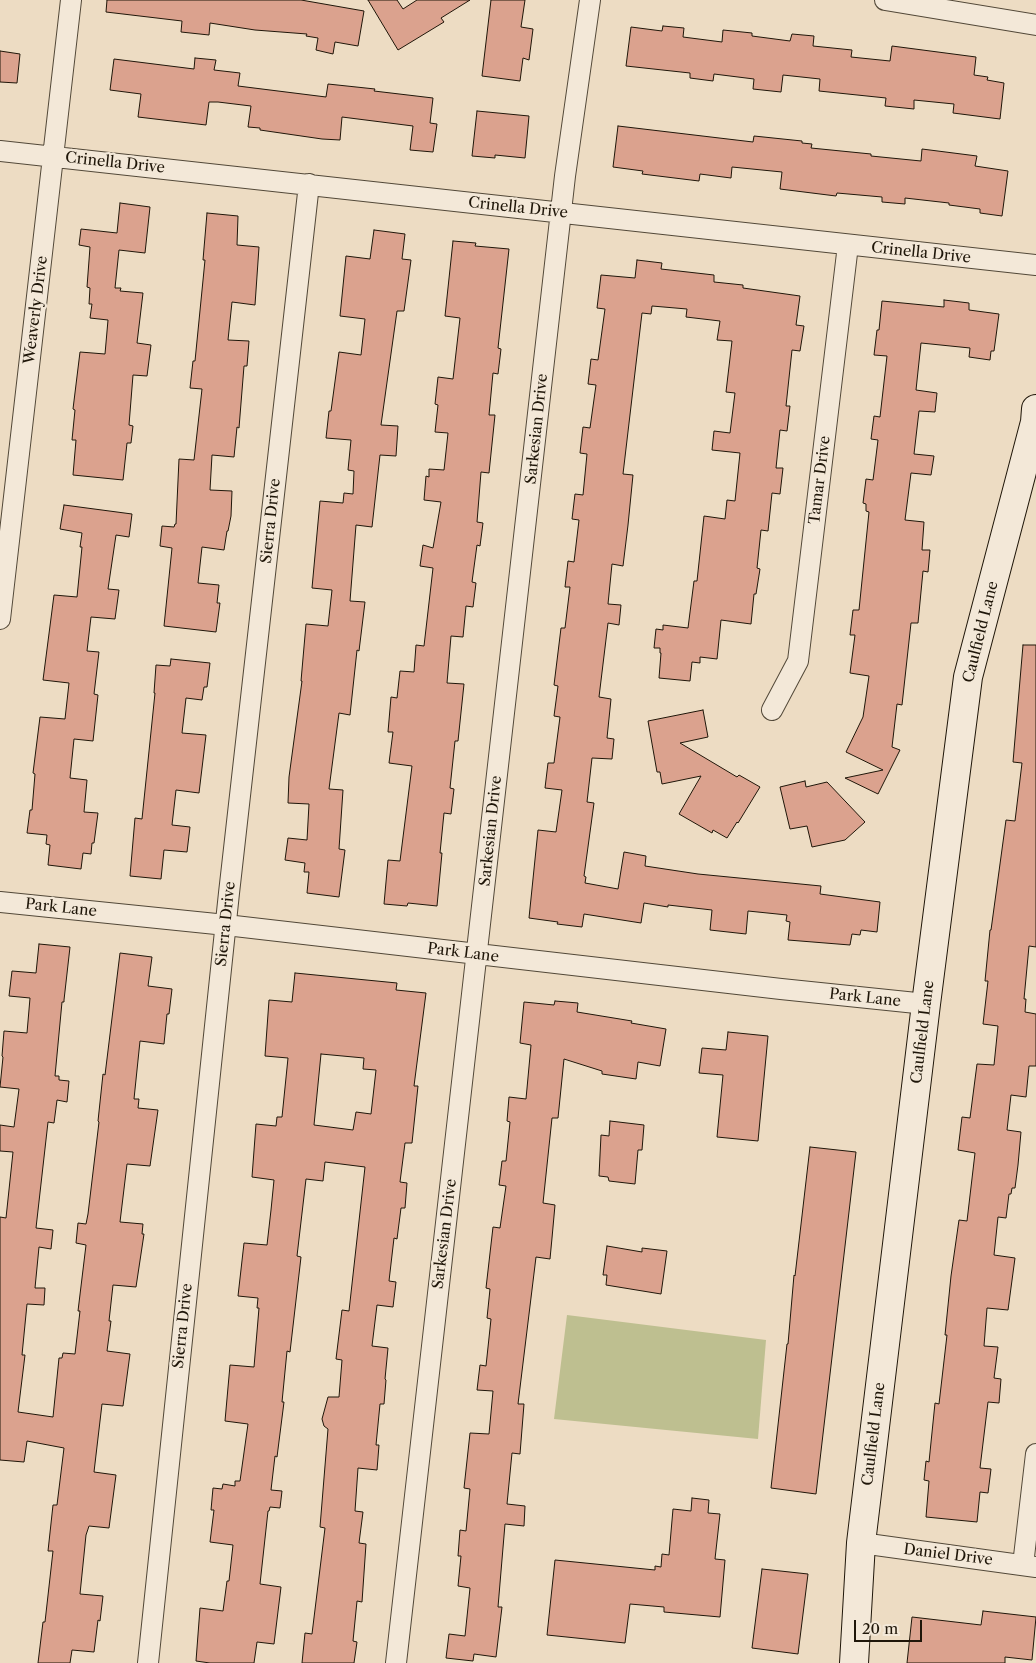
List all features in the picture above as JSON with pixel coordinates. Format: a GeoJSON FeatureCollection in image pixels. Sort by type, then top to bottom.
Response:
{"type":"FeatureCollection","features":[{"type":"Feature","properties":{"kind":"main road","name":"Caulfield Lane"},"geometry":{"type":"LineString","coordinates":[[854,1663],[861,1543],[926,1004],[968,677],[1035,422],[1036,409]]}},
{"type":"Feature","properties":{"kind":"street","name":"Weaverly Drive"},"geometry":{"type":"LineString","coordinates":[[0,619],[71,0]]}},
{"type":"Feature","properties":{"kind":"street","name":"Sarkesian Drive"},"geometry":{"type":"LineString","coordinates":[[396,1663],[561,212],[590,0]]}},
{"type":"Feature","properties":{"kind":"street"},"geometry":{"type":"LineString","coordinates":[[884,0],[1036,25]]}},
{"type":"Feature","properties":{"kind":"street","name":"Crinella Drive"},"geometry":{"type":"LineString","coordinates":[[0,151],[1036,265]]}},
{"type":"Feature","properties":{"kind":"street","name":"Sierra Drive"},"geometry":{"type":"LineString","coordinates":[[148,1663],[226,925],[309,184]]}},
{"type":"Feature","properties":{"kind":"street","name":"Tamar Drive"},"geometry":{"type":"LineString","coordinates":[[772,710],[798,661],[848,245]]}},
{"type":"Feature","properties":{"kind":"street","name":"Park Lane"},"geometry":{"type":"LineString","coordinates":[[0,902],[226,925],[926,1004]]}},
{"type":"Feature","properties":{"kind":"street"},"geometry":{"type":"LineString","coordinates":[[1029,1566],[1036,1454]]}},
{"type":"Feature","properties":{"kind":"street","name":"Daniel Drive"},"geometry":{"type":"LineString","coordinates":[[861,1543],[1029,1566]]}},
{"type":"Feature","properties":{"kind":"green space"},"geometry":{"type":"Polygon","coordinates":[[[567,1315],[766,1340],[758,1439],[554,1419],[567,1315]]]}},
{"type":"Feature","properties":{"kind":"building"},"geometry":{"type":"Polygon","coordinates":[[[107,0],[301,0],[364,11],[358,46],[335,42],[333,54],[316,50],[318,38],[306,36],[307,34],[255,30],[210,23],[209,35],[181,32],[182,21],[106,12],[107,0]]]}},
{"type":"Feature","properties":{"kind":"building"},"geometry":{"type":"Polygon","coordinates":[[[368,0],[397,0],[403,9],[417,0],[470,0],[441,18],[444,22],[398,50],[368,0]]]}},
{"type":"Feature","properties":{"kind":"building"},"geometry":{"type":"Polygon","coordinates":[[[491,0],[525,0],[521,27],[533,29],[529,60],[523,58],[520,81],[482,76],[491,0]]]}},
{"type":"Feature","properties":{"kind":"building"},"geometry":{"type":"Polygon","coordinates":[[[663,26],[684,28],[683,37],[722,42],[723,30],[752,33],[752,36],[790,41],[792,34],[814,36],[813,46],[852,50],[851,57],[890,61],[892,46],[976,57],[974,75],[988,77],[987,80],[1004,83],[1000,119],[953,113],[954,104],[914,100],[914,109],[885,106],[886,98],[819,91],[820,79],[783,75],[781,92],[753,89],[754,79],[714,74],[713,81],[690,78],[690,73],[626,66],[631,27],[662,31],[663,26]]]}},
{"type":"Feature","properties":{"kind":"building"},"geometry":{"type":"Polygon","coordinates":[[[0,51],[20,54],[17,83],[0,82],[0,51]]]}},
{"type":"Feature","properties":{"kind":"building"},"geometry":{"type":"Polygon","coordinates":[[[195,58],[216,60],[214,70],[240,73],[238,86],[326,97],[328,84],[433,98],[430,123],[437,124],[433,152],[410,150],[413,126],[342,117],[340,140],[322,139],[248,127],[251,106],[218,102],[209,102],[206,125],[138,117],[141,94],[110,90],[114,59],[194,69],[195,58]]]}},
{"type":"Feature","properties":{"kind":"building"},"geometry":{"type":"Polygon","coordinates":[[[477,111],[529,116],[525,158],[495,155],[495,158],[472,156],[477,111]]]}},
{"type":"Feature","properties":{"kind":"building"},"geometry":{"type":"Polygon","coordinates":[[[618,126],[753,142],[754,136],[802,141],[802,143],[812,144],[811,148],[921,161],[922,149],[977,156],[975,166],[1008,171],[1002,216],[980,213],[980,209],[949,205],[949,203],[905,198],[905,204],[882,202],[882,197],[837,193],[836,196],[780,189],[782,172],[732,167],[731,178],[700,174],[699,181],[642,174],[643,171],[613,167],[618,126]]]}},
{"type":"Feature","properties":{"kind":"building"},"geometry":{"type":"Polygon","coordinates":[[[120,203],[150,207],[145,253],[119,250],[115,288],[121,288],[120,291],[143,293],[137,343],[151,345],[147,376],[133,375],[129,425],[133,426],[131,443],[127,443],[123,480],[73,475],[76,440],[72,440],[75,410],[73,409],[80,352],[105,354],[108,320],[90,318],[92,304],[89,304],[90,288],[87,287],[90,247],[79,245],[81,229],[117,233],[120,203]]]}},
{"type":"Feature","properties":{"kind":"building"},"geometry":{"type":"Polygon","coordinates":[[[207,213],[238,216],[237,245],[259,247],[255,305],[232,302],[228,340],[249,341],[247,366],[244,366],[239,428],[237,427],[234,457],[212,455],[210,490],[232,491],[231,516],[224,550],[202,547],[198,583],[219,585],[217,603],[220,603],[216,632],[164,626],[172,548],[160,546],[162,526],[174,527],[176,524],[179,459],[194,460],[202,389],[190,388],[193,361],[195,361],[205,260],[203,260],[207,213]]]}},
{"type":"Feature","properties":{"kind":"building"},"geometry":{"type":"Polygon","coordinates":[[[374,230],[405,234],[402,259],[411,260],[404,311],[397,311],[381,425],[398,426],[396,456],[380,455],[372,527],[356,525],[350,601],[365,602],[359,651],[357,650],[350,715],[339,713],[329,789],[343,790],[339,849],[345,850],[339,897],[307,893],[309,872],[304,872],[305,863],[285,860],[288,838],[307,840],[309,804],[288,803],[289,777],[302,681],[306,624],[328,626],[332,590],[312,588],[320,501],[343,503],[344,493],[353,494],[354,471],[348,470],[351,440],[326,438],[339,352],[361,355],[365,319],[340,316],[346,256],[370,259],[374,230]]]}},
{"type":"Feature","properties":{"kind":"building"},"geometry":{"type":"Polygon","coordinates":[[[453,241],[476,243],[475,246],[509,249],[498,348],[501,349],[498,374],[493,373],[489,415],[495,415],[489,473],[481,472],[477,522],[483,523],[480,546],[477,545],[472,582],[476,583],[473,607],[466,606],[463,637],[451,636],[447,683],[464,684],[458,741],[455,741],[450,788],[454,789],[451,814],[444,813],[437,906],[408,903],[407,906],[384,904],[388,860],[400,861],[412,766],[389,763],[393,732],[388,732],[391,697],[397,698],[400,671],[414,672],[416,645],[424,646],[433,568],[420,566],[423,545],[433,548],[441,502],[424,500],[426,476],[429,477],[429,469],[444,470],[448,433],[435,432],[438,405],[435,404],[438,377],[453,379],[460,318],[445,316],[453,241]]]}},
{"type":"Feature","properties":{"kind":"building"},"geometry":{"type":"Polygon","coordinates":[[[637,260],[662,263],[661,269],[714,275],[714,282],[743,285],[743,288],[800,296],[796,325],[804,326],[800,351],[792,350],[786,406],[790,406],[787,431],[780,430],[776,468],[783,468],[780,494],[772,493],[768,531],[761,530],[757,568],[760,569],[756,594],[754,594],[751,624],[721,620],[717,659],[700,657],[700,663],[692,662],[690,681],[659,678],[661,653],[660,648],[654,648],[656,629],[663,630],[663,625],[688,628],[694,581],[697,581],[704,516],[725,519],[727,500],[735,501],[740,453],[712,450],[714,431],[730,433],[735,393],[726,392],[732,341],[717,340],[720,321],[686,317],[687,309],[652,306],[651,314],[642,313],[623,474],[633,475],[628,525],[623,566],[612,564],[608,604],[621,605],[619,625],[608,623],[599,697],[611,699],[607,738],[614,739],[612,759],[592,758],[587,802],[594,803],[584,876],[586,877],[585,883],[618,889],[624,852],[646,856],[645,866],[698,874],[821,886],[820,894],[880,902],[877,932],[861,930],[860,935],[852,934],[850,945],[788,940],[790,922],[786,921],[787,915],[748,911],[746,934],[710,930],[712,910],[668,905],[668,907],[644,903],[641,923],[584,914],[582,927],[529,918],[538,830],[556,832],[562,790],[545,788],[548,763],[554,763],[560,717],[554,716],[558,686],[554,685],[561,628],[565,628],[570,587],[565,587],[568,561],[574,562],[579,520],[572,519],[575,494],[583,495],[587,454],[580,453],[583,427],[590,428],[596,385],[588,384],[591,359],[598,360],[605,309],[597,308],[601,275],[635,278],[637,260]]]}},
{"type":"Feature","properties":{"kind":"building"},"geometry":{"type":"Polygon","coordinates":[[[944,300],[969,303],[969,310],[999,314],[994,351],[991,351],[990,360],[969,357],[970,348],[921,343],[916,390],[937,393],[935,412],[919,411],[914,454],[934,456],[931,475],[911,473],[905,520],[924,522],[922,550],[930,550],[928,572],[923,571],[918,623],[911,623],[902,705],[897,704],[892,747],[900,750],[878,794],[845,778],[883,770],[846,752],[863,717],[869,676],[850,673],[855,635],[850,635],[853,610],[859,610],[869,512],[866,511],[866,504],[863,503],[866,479],[873,480],[878,440],[871,439],[874,416],[880,417],[887,356],[874,355],[877,330],[879,330],[882,301],[944,307],[944,300]]]}},
{"type":"Feature","properties":{"kind":"building"},"geometry":{"type":"Polygon","coordinates":[[[64,505],[132,514],[129,537],[116,535],[108,589],[119,590],[115,619],[91,617],[87,651],[99,652],[94,694],[98,695],[93,741],[74,739],[70,778],[87,780],[84,812],[98,813],[91,854],[83,853],[81,869],[48,865],[50,845],[46,844],[47,835],[27,833],[30,810],[32,810],[35,774],[33,773],[40,717],[65,719],[69,683],[43,680],[54,595],[77,597],[82,533],[60,529],[64,505]]]}},
{"type":"Feature","properties":{"kind":"building"},"geometry":{"type":"Polygon","coordinates":[[[1023,645],[1036,645],[1036,947],[1029,946],[1024,999],[1026,999],[1025,1012],[1036,1014],[1036,1066],[1029,1066],[1026,1097],[1011,1095],[1007,1130],[1021,1132],[1018,1165],[1015,1188],[1012,1188],[1011,1194],[1009,1194],[1006,1218],[998,1217],[994,1255],[1015,1258],[1008,1310],[987,1308],[984,1346],[998,1347],[994,1378],[1001,1379],[999,1403],[988,1402],[980,1468],[991,1469],[988,1493],[980,1492],[977,1522],[926,1517],[929,1481],[924,1480],[926,1461],[929,1462],[935,1403],[939,1404],[947,1335],[945,1335],[951,1276],[959,1220],[967,1221],[975,1153],[958,1150],[962,1117],[970,1118],[977,1064],[994,1065],[998,1026],[983,1024],[988,981],[985,981],[990,930],[1006,820],[1015,821],[1022,763],[1013,762],[1023,645]]]}},
{"type":"Feature","properties":{"kind":"building"},"geometry":{"type":"Polygon","coordinates":[[[171,659],[210,663],[207,687],[204,687],[202,700],[186,698],[182,733],[206,735],[199,793],[176,790],[172,825],[190,827],[187,852],[164,850],[161,879],[130,876],[135,818],[142,819],[155,693],[156,665],[170,666],[171,659]]]}},
{"type":"Feature","properties":{"kind":"building"},"geometry":{"type":"Polygon","coordinates":[[[703,710],[708,737],[680,743],[737,777],[739,775],[760,787],[727,838],[713,830],[712,833],[679,814],[701,776],[662,784],[660,772],[657,772],[648,721],[703,710]]]}},
{"type":"Feature","properties":{"kind":"building"},"geometry":{"type":"Polygon","coordinates":[[[805,781],[806,787],[827,782],[865,822],[845,840],[812,847],[807,826],[790,829],[780,787],[805,781]]]}},
{"type":"Feature","properties":{"kind":"building"},"geometry":{"type":"Polygon","coordinates":[[[39,944],[70,947],[64,1002],[62,1002],[55,1076],[59,1076],[59,1080],[69,1081],[67,1102],[57,1100],[54,1123],[48,1122],[36,1228],[53,1230],[51,1249],[39,1247],[35,1288],[45,1288],[44,1305],[27,1304],[22,1355],[25,1355],[18,1412],[53,1417],[59,1358],[62,1358],[63,1353],[75,1354],[86,1245],[76,1243],[78,1223],[86,1224],[88,1214],[103,1074],[105,1075],[120,953],[152,957],[148,986],[172,989],[164,1044],[140,1041],[134,1099],[139,1099],[138,1108],[158,1110],[150,1166],[127,1164],[120,1222],[143,1224],[142,1234],[144,1234],[136,1287],[113,1285],[107,1351],[130,1354],[123,1406],[102,1404],[94,1472],[116,1475],[109,1528],[89,1526],[86,1535],[80,1594],[103,1596],[100,1621],[98,1620],[94,1652],[72,1650],[70,1663],[38,1663],[53,1551],[48,1551],[53,1505],[57,1505],[64,1448],[27,1441],[24,1462],[0,1460],[0,1217],[6,1218],[13,1152],[0,1151],[0,1125],[14,1127],[19,1089],[0,1087],[2,1056],[4,1031],[27,1033],[30,998],[9,996],[12,971],[36,973],[39,944]]]}},
{"type":"Feature","properties":{"kind":"building"},"geometry":{"type":"Polygon","coordinates":[[[295,973],[397,983],[396,990],[426,993],[414,1086],[418,1086],[412,1143],[405,1143],[400,1182],[407,1183],[405,1208],[401,1208],[397,1239],[394,1238],[389,1281],[396,1282],[393,1307],[377,1305],[372,1346],[388,1348],[384,1404],[380,1404],[376,1445],[379,1445],[377,1470],[358,1468],[355,1511],[363,1512],[359,1543],[366,1544],[362,1602],[357,1601],[353,1641],[357,1642],[354,1663],[302,1663],[305,1633],[312,1634],[325,1528],[320,1527],[328,1429],[324,1426],[322,1419],[328,1397],[339,1397],[342,1360],[336,1359],[342,1310],[349,1311],[365,1167],[325,1162],[323,1181],[306,1179],[297,1256],[301,1257],[290,1352],[287,1351],[282,1402],[284,1402],[271,1490],[282,1491],[280,1508],[270,1507],[268,1511],[260,1584],[281,1587],[274,1644],[257,1642],[254,1663],[210,1663],[196,1661],[200,1608],[223,1611],[233,1545],[210,1542],[214,1510],[211,1510],[213,1488],[222,1489],[223,1484],[235,1486],[235,1481],[240,1481],[248,1424],[225,1421],[230,1365],[254,1367],[259,1308],[257,1308],[258,1298],[238,1296],[244,1243],[267,1245],[274,1180],[252,1177],[256,1124],[276,1126],[277,1117],[282,1117],[288,1058],[265,1056],[269,1000],[292,1002],[295,973]],[[321,1054],[314,1125],[353,1130],[356,1112],[371,1114],[376,1070],[363,1069],[364,1058],[321,1054]]]}},
{"type":"Feature","properties":{"kind":"building"},"geometry":{"type":"Polygon","coordinates":[[[555,1001],[578,1003],[577,1012],[666,1029],[660,1066],[638,1062],[636,1079],[602,1074],[602,1071],[564,1059],[558,1118],[552,1118],[543,1203],[555,1205],[550,1259],[536,1257],[518,1404],[524,1404],[520,1454],[512,1453],[507,1504],[525,1506],[524,1526],[505,1524],[498,1607],[502,1607],[496,1657],[474,1654],[473,1661],[446,1658],[449,1634],[465,1636],[470,1588],[458,1586],[461,1556],[458,1556],[460,1530],[466,1531],[470,1489],[464,1488],[470,1433],[489,1434],[493,1391],[477,1390],[480,1365],[486,1366],[491,1319],[487,1318],[490,1289],[486,1288],[493,1227],[500,1228],[506,1186],[499,1185],[502,1161],[506,1161],[510,1122],[507,1121],[509,1097],[526,1099],[531,1045],[520,1043],[524,1002],[554,1005],[555,1001]]]}},
{"type":"Feature","properties":{"kind":"building"},"geometry":{"type":"Polygon","coordinates":[[[728,1032],[768,1036],[758,1141],[717,1137],[723,1075],[699,1073],[702,1048],[726,1050],[728,1032]]]}},
{"type":"Feature","properties":{"kind":"building"},"geometry":{"type":"Polygon","coordinates":[[[610,1121],[644,1125],[642,1150],[638,1150],[635,1184],[609,1181],[608,1177],[599,1176],[601,1135],[609,1136],[610,1121]]]}},
{"type":"Feature","properties":{"kind":"building"},"geometry":{"type":"Polygon","coordinates":[[[810,1147],[856,1152],[816,1494],[771,1488],[810,1147]]]}},
{"type":"Feature","properties":{"kind":"building"},"geometry":{"type":"Polygon","coordinates":[[[607,1246],[642,1252],[642,1248],[667,1251],[661,1294],[606,1285],[607,1275],[603,1275],[607,1246]]]}},
{"type":"Feature","properties":{"kind":"building"},"geometry":{"type":"Polygon","coordinates":[[[692,1498],[709,1500],[708,1513],[720,1514],[715,1559],[725,1560],[720,1617],[664,1612],[664,1607],[630,1604],[625,1643],[547,1635],[555,1560],[655,1570],[655,1566],[661,1567],[662,1554],[669,1555],[673,1509],[691,1511],[692,1498]]]}},
{"type":"Feature","properties":{"kind":"building"},"geometry":{"type":"Polygon","coordinates":[[[762,1569],[808,1574],[798,1654],[752,1648],[762,1569]]]}},
{"type":"Feature","properties":{"kind":"building"},"geometry":{"type":"Polygon","coordinates":[[[983,1611],[1036,1617],[1032,1660],[1005,1657],[1005,1663],[907,1663],[912,1617],[981,1625],[983,1611]]]}}]}
